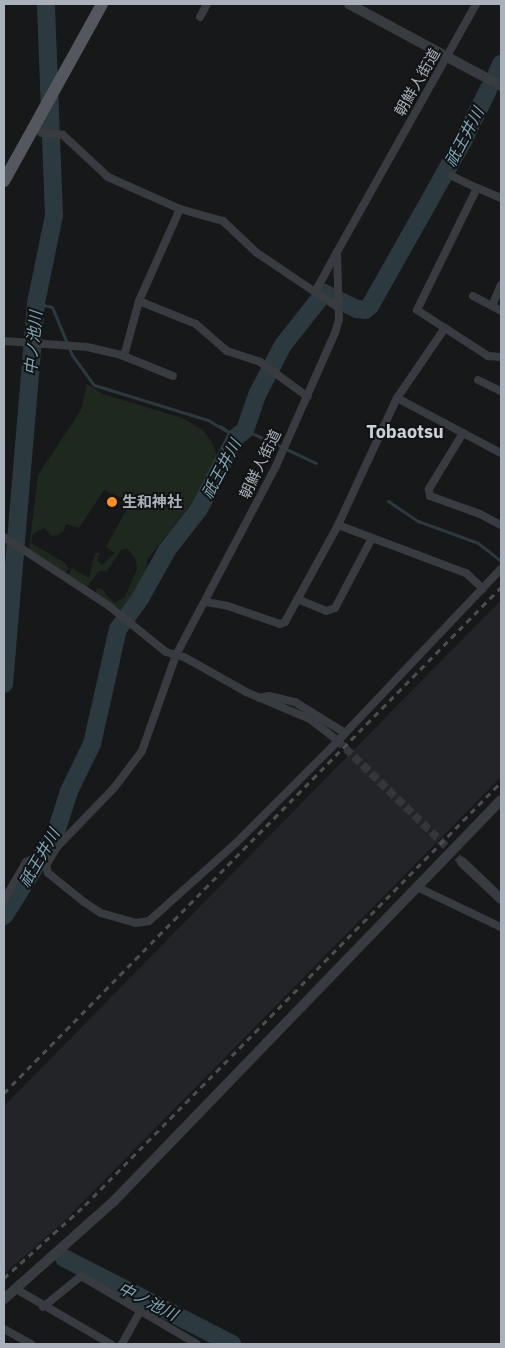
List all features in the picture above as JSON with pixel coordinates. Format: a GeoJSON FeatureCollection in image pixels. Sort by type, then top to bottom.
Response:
{"type":"FeatureCollection","features":[{"type":"Feature","properties":{"kind":"main road"},"geometry":{"type":"LineString","coordinates":[[4,181],[39,125],[68,66],[102,4]]}},
{"type":"Feature","properties":{"kind":"street"},"geometry":{"type":"LineString","coordinates":[[200,18],[207,4]]}},
{"type":"Feature","properties":{"kind":"street"},"geometry":{"type":"LineString","coordinates":[[349,4],[501,86]]}},
{"type":"Feature","properties":{"kind":"street","name":"朝鮮人街道"},"geometry":{"type":"LineString","coordinates":[[4,900],[26,862],[54,848],[119,783],[142,751],[176,654],[206,602],[308,397],[336,333],[338,303],[337,252],[379,173],[476,4]]}},
{"type":"Feature","properties":{"kind":"street"},"geometry":{"type":"LineString","coordinates":[[39,125],[63,135],[108,177],[180,209],[223,221],[257,253],[319,295],[338,303]]}},
{"type":"Feature","properties":{"kind":"street"},"geometry":{"type":"LineString","coordinates":[[452,176],[501,198]]}},
{"type":"Feature","properties":{"kind":"street"},"geometry":{"type":"LineString","coordinates":[[477,188],[417,310],[488,356],[501,357]]}},
{"type":"Feature","properties":{"kind":"street"},"geometry":{"type":"LineString","coordinates":[[124,356],[139,302],[180,209]]}},
{"type":"Feature","properties":{"kind":"street"},"geometry":{"type":"LineString","coordinates":[[319,295],[330,259],[337,252]]}},
{"type":"Feature","properties":{"kind":"street"},"geometry":{"type":"LineString","coordinates":[[492,306],[501,285]]}},
{"type":"Feature","properties":{"kind":"street"},"geometry":{"type":"LineString","coordinates":[[473,296],[501,311]]}},
{"type":"Feature","properties":{"kind":"street"},"geometry":{"type":"LineString","coordinates":[[139,302],[196,324],[228,351],[260,362],[308,397]]}},
{"type":"Feature","properties":{"kind":"street"},"geometry":{"type":"LineString","coordinates":[[206,602],[228,606],[280,624],[285,622],[338,525],[397,398],[445,328]]}},
{"type":"Feature","properties":{"kind":"street"},"geometry":{"type":"LineString","coordinates":[[4,341],[65,348],[74,346],[124,356],[173,376]]}},
{"type":"Feature","properties":{"kind":"street"},"geometry":{"type":"LineString","coordinates":[[478,380],[501,392]]}},
{"type":"Feature","properties":{"kind":"street"},"geometry":{"type":"LineString","coordinates":[[397,398],[501,454]]}},
{"type":"Feature","properties":{"kind":"street"},"geometry":{"type":"LineString","coordinates":[[463,433],[429,489],[430,496],[480,514],[501,525]]}},
{"type":"Feature","properties":{"kind":"street"},"geometry":{"type":"LineString","coordinates":[[338,525],[466,573],[482,589]]}},
{"type":"Feature","properties":{"kind":"street"},"geometry":{"type":"LineString","coordinates":[[4,537],[108,606],[166,652],[176,654],[260,698],[310,719],[337,740]]}},
{"type":"Feature","properties":{"kind":"street"},"geometry":{"type":"LineString","coordinates":[[297,599],[326,611],[335,608],[372,538]]}},
{"type":"Feature","properties":{"kind":"street"},"geometry":{"type":"LineString","coordinates":[[54,848],[46,865],[48,873],[84,902],[101,913],[136,923],[149,921],[236,842],[345,733],[501,569]]}},
{"type":"Feature","properties":{"kind":"street"},"geometry":{"type":"LineString","coordinates":[[260,698],[269,696],[295,702],[345,733]]}},
{"type":"Feature","properties":{"kind":"street"},"geometry":{"type":"LineString","coordinates":[[4,1299],[114,1201],[501,800]]}},
{"type":"Feature","properties":{"kind":"street"},"geometry":{"type":"LineString","coordinates":[[462,862],[501,899]]}},
{"type":"Feature","properties":{"kind":"street"},"geometry":{"type":"LineString","coordinates":[[417,887],[501,927]]}},
{"type":"Feature","properties":{"kind":"street"},"geometry":{"type":"LineString","coordinates":[[43,1307],[81,1276],[139,1313],[197,1344]]}},
{"type":"Feature","properties":{"kind":"street"},"geometry":{"type":"LineString","coordinates":[[16,1289],[43,1307],[111,1344]]}},
{"type":"Feature","properties":{"kind":"street"},"geometry":{"type":"LineString","coordinates":[[122,1344],[139,1313]]}},
{"type":"Feature","properties":{"kind":"street"},"geometry":{"type":"LineString","coordinates":[[4,1329],[31,1344]]}},
{"type":"Feature","properties":{"kind":"shaded area"},"geometry":{"type":"Polygon","coordinates":[[[87,384],[103,394],[182,418],[203,430],[212,442],[217,456],[193,501],[147,560],[146,574],[122,610],[95,595],[97,588],[102,589],[114,603],[125,597],[137,569],[136,560],[127,548],[121,550],[107,571],[99,571],[86,588],[68,576],[72,568],[89,578],[95,553],[101,553],[97,560],[102,565],[115,553],[106,547],[128,507],[122,498],[104,490],[79,528],[66,524],[64,531],[58,535],[52,536],[44,528],[33,534],[31,543],[65,563],[68,568],[65,575],[29,549],[38,475],[81,410],[87,384]]]}},
{"type":"Feature","properties":{"kind":"shaded area"},"geometry":{"type":"Polygon","coordinates":[[[501,600],[501,777],[61,1224],[4,1274],[4,1106],[501,600]]]}},
{"type":"Feature","properties":{"kind":"waterway","name":"中ノ池川"},"geometry":{"type":"LineString","coordinates":[[4,684],[36,303],[54,215],[46,4]]}},
{"type":"Feature","properties":{"kind":"waterway","name":"祇王井川"},"geometry":{"type":"LineString","coordinates":[[497,73],[501,64]]}},
{"type":"Feature","properties":{"kind":"waterway","name":"祇王井川"},"geometry":{"type":"LineString","coordinates":[[4,916],[55,835],[69,791],[92,744],[118,629],[141,597],[167,550],[199,509],[236,437],[245,430],[258,393],[283,345],[324,293],[357,309],[365,310],[370,306],[464,139],[488,90]]}},
{"type":"Feature","properties":{"kind":"waterway"},"geometry":{"type":"LineString","coordinates":[[36,303],[52,307],[72,355],[94,385],[208,420],[236,437]]}},
{"type":"Feature","properties":{"kind":"waterway"},"geometry":{"type":"LineString","coordinates":[[220,426],[233,435]]}},
{"type":"Feature","properties":{"kind":"waterway"},"geometry":{"type":"LineString","coordinates":[[245,430],[316,463]]}},
{"type":"Feature","properties":{"kind":"waterway"},"geometry":{"type":"LineString","coordinates":[[388,501],[418,521],[478,543],[501,561]]}},
{"type":"Feature","properties":{"kind":"waterway","name":"中ノ池川"},"geometry":{"type":"LineString","coordinates":[[64,1258],[232,1344]]}},
{"type":"Feature","properties":{"kind":"tunnel"},"geometry":{"type":"LineString","coordinates":[[337,740],[462,862]]}},
{"type":"Feature","properties":{"kind":"railway"},"geometry":{"type":"LineString","coordinates":[[4,1093],[501,587]]}},
{"type":"Feature","properties":{"kind":"railway"},"geometry":{"type":"LineString","coordinates":[[4,1278],[85,1205],[501,782]]}},
{"type":"Feature","properties":{"kind":"place","name":"生和神社"},"geometry":{"type":"Point","coordinates":[112,502]}},
{"type":"Feature","properties":{"kind":"district","name":"Tobaotsu"},"geometry":{"type":"Point","coordinates":[405,432]}}]}
